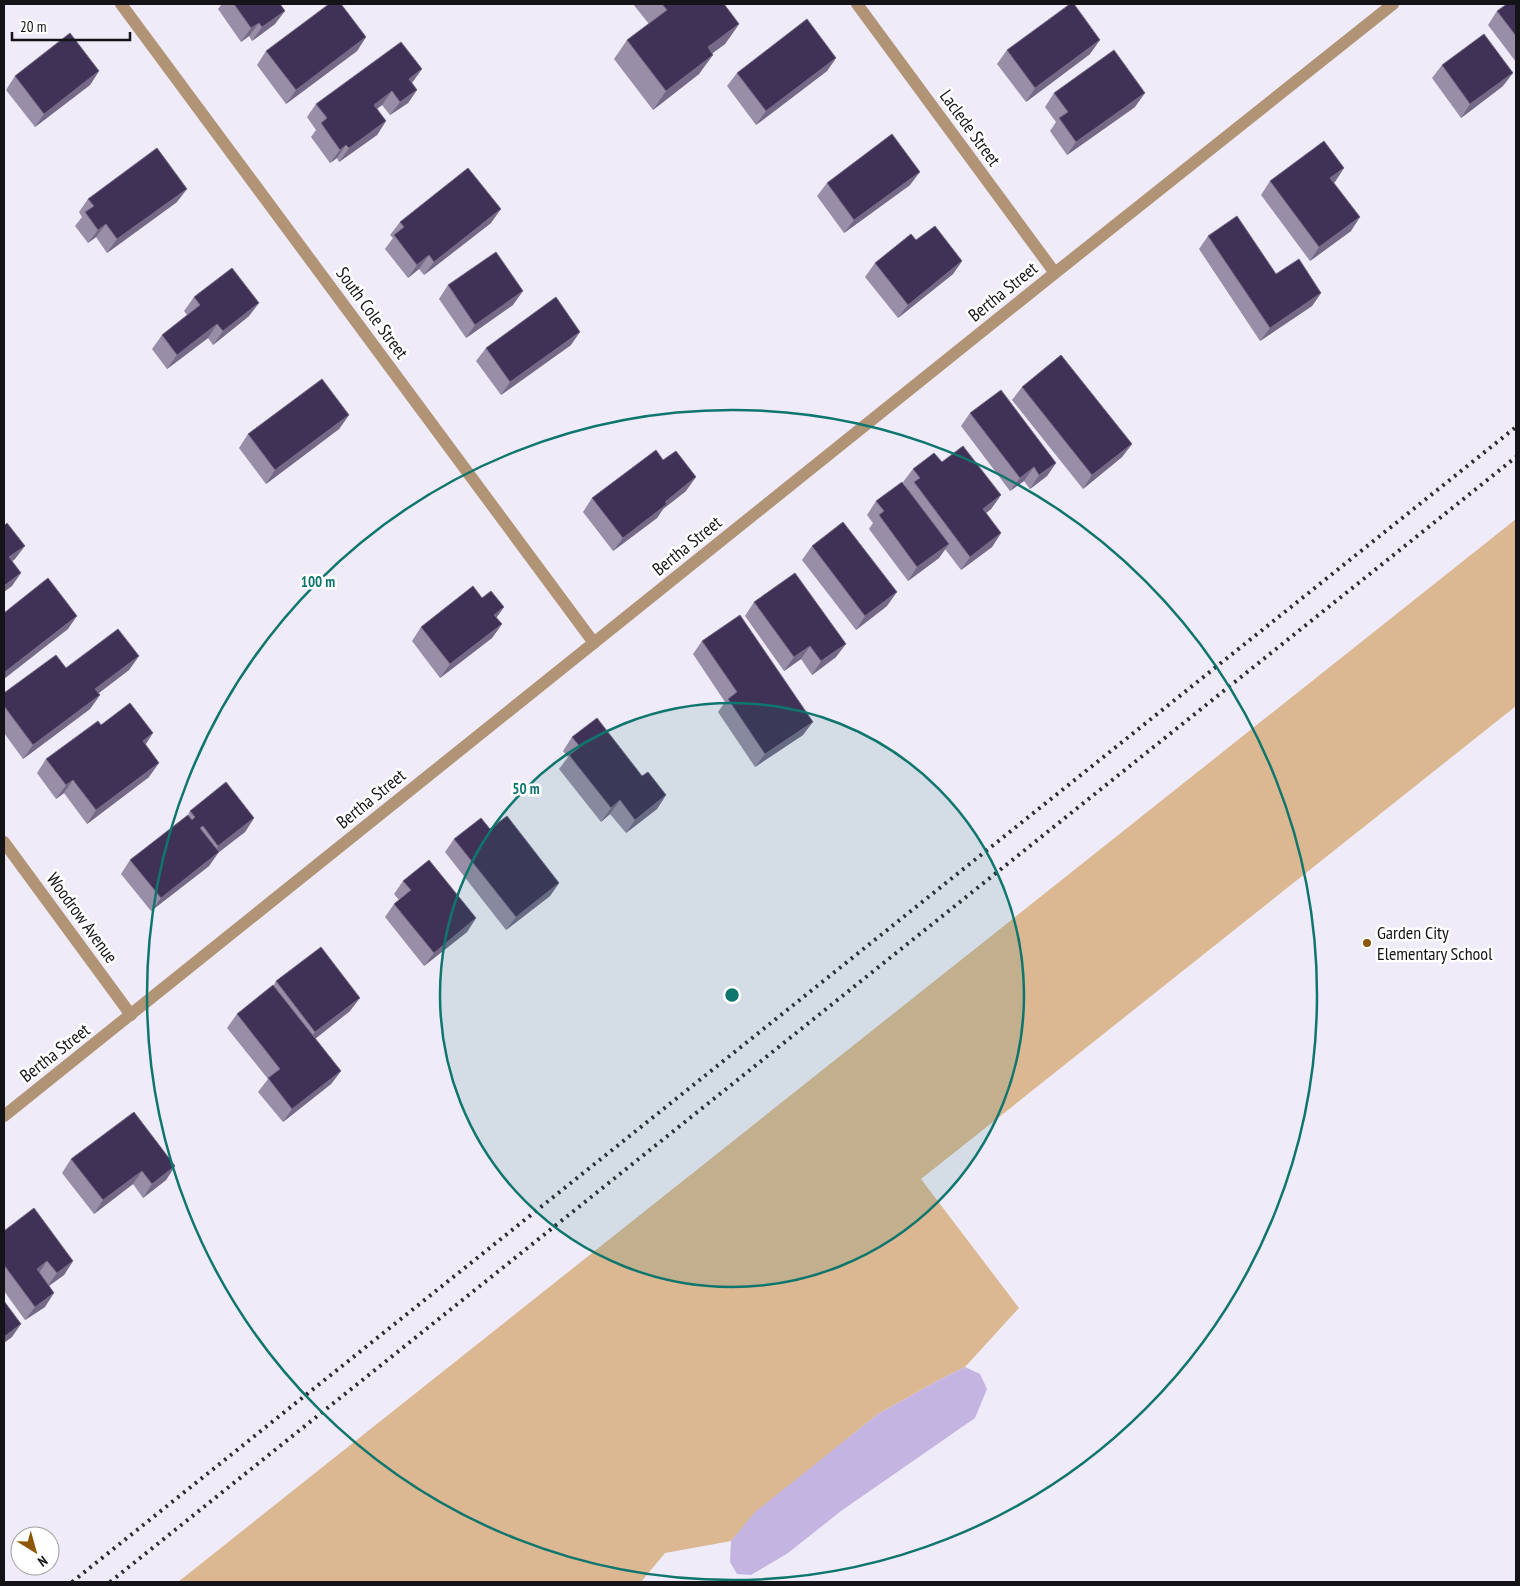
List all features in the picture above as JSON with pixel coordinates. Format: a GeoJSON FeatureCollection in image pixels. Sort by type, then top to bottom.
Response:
{"type":"FeatureCollection","features":[{"type":"Feature","properties":{"kind":"street","name":"South Cole Street"},"geometry":{"type":"LineString","coordinates":[[121,4],[594,643]]}},
{"type":"Feature","properties":{"kind":"street","name":"Laclede Street"},"geometry":{"type":"LineString","coordinates":[[857,4],[1055,273]]}},
{"type":"Feature","properties":{"kind":"street","name":"Bertha Street"},"geometry":{"type":"LineString","coordinates":[[4,1116],[1393,4]]}},
{"type":"Feature","properties":{"kind":"street","name":"Woodrow Avenue"},"geometry":{"type":"LineString","coordinates":[[4,842],[131,1015]]}},
{"type":"Feature","properties":{"kind":"shaded area"},"geometry":{"type":"Polygon","coordinates":[[[1516,519],[1516,706],[921,1179],[1019,1308],[965,1367],[878,1414],[756,1512],[731,1541],[665,1553],[641,1582],[178,1582],[1516,519]]]}},
{"type":"Feature","properties":{"kind":"shaded area"},"geometry":{"type":"Polygon","coordinates":[[[965,1367],[980,1374],[987,1389],[975,1418],[841,1511],[788,1553],[751,1575],[737,1574],[730,1562],[731,1541],[755,1512],[878,1414],[965,1367]]]}},
{"type":"Feature","properties":{"kind":"building"},"geometry":{"type":"Polygon","coordinates":[[[234,4],[280,4],[285,11],[262,27],[259,23],[251,28],[234,4]]]}},
{"type":"Feature","properties":{"kind":"building"},"geometry":{"type":"Polygon","coordinates":[[[329,4],[341,4],[366,37],[296,90],[266,51],[329,4]]]}},
{"type":"Feature","properties":{"kind":"building"},"geometry":{"type":"Polygon","coordinates":[[[662,4],[724,4],[739,24],[708,47],[713,55],[666,91],[627,40],[667,10],[662,4]]]}},
{"type":"Feature","properties":{"kind":"building"},"geometry":{"type":"Polygon","coordinates":[[[1070,4],[1074,4],[1100,40],[1035,88],[1007,50],[1070,4]]]}},
{"type":"Feature","properties":{"kind":"building"},"geometry":{"type":"Polygon","coordinates":[[[1507,4],[1516,4],[1516,36],[1497,11],[1507,4]]]}},
{"type":"Feature","properties":{"kind":"building"},"geometry":{"type":"Polygon","coordinates":[[[807,19],[836,58],[766,111],[737,73],[807,19]]]}},
{"type":"Feature","properties":{"kind":"building"},"geometry":{"type":"Polygon","coordinates":[[[70,33],[99,71],[44,114],[15,76],[70,33]]]}},
{"type":"Feature","properties":{"kind":"building"},"geometry":{"type":"Polygon","coordinates":[[[1484,34],[1513,73],[1470,104],[1442,65],[1484,34]]]}},
{"type":"Feature","properties":{"kind":"building"},"geometry":{"type":"Polygon","coordinates":[[[401,42],[422,69],[409,79],[417,90],[400,102],[392,91],[374,105],[386,121],[349,148],[346,145],[340,150],[321,123],[327,118],[316,104],[401,42]]]}},
{"type":"Feature","properties":{"kind":"building"},"geometry":{"type":"Polygon","coordinates":[[[1114,50],[1145,93],[1076,142],[1059,118],[1068,112],[1054,93],[1114,50]]]}},
{"type":"Feature","properties":{"kind":"building"},"geometry":{"type":"Polygon","coordinates":[[[892,134],[920,172],[854,220],[827,183],[892,134]]]}},
{"type":"Feature","properties":{"kind":"building"},"geometry":{"type":"Polygon","coordinates":[[[1324,141],[1344,168],[1330,178],[1360,217],[1319,247],[1270,181],[1324,141]]]}},
{"type":"Feature","properties":{"kind":"building"},"geometry":{"type":"Polygon","coordinates":[[[157,148],[187,189],[117,239],[106,224],[98,230],[85,212],[94,206],[88,199],[157,148]]]}},
{"type":"Feature","properties":{"kind":"building"},"geometry":{"type":"Polygon","coordinates":[[[468,168],[501,209],[434,262],[429,255],[417,265],[394,235],[404,227],[400,222],[468,168]]]}},
{"type":"Feature","properties":{"kind":"building"},"geometry":{"type":"Polygon","coordinates":[[[1237,216],[1276,274],[1299,259],[1321,293],[1270,328],[1208,236],[1237,216]]]}},
{"type":"Feature","properties":{"kind":"building"},"geometry":{"type":"Polygon","coordinates":[[[935,226],[962,261],[908,305],[875,263],[911,234],[916,240],[935,226]]]}},
{"type":"Feature","properties":{"kind":"building"},"geometry":{"type":"Polygon","coordinates":[[[496,252],[523,291],[475,325],[448,285],[496,252]]]}},
{"type":"Feature","properties":{"kind":"building"},"geometry":{"type":"Polygon","coordinates":[[[232,268],[259,303],[223,331],[217,324],[177,355],[162,335],[200,305],[194,297],[232,268]]]}},
{"type":"Feature","properties":{"kind":"building"},"geometry":{"type":"Polygon","coordinates":[[[556,297],[580,332],[510,382],[486,348],[556,297]]]}},
{"type":"Feature","properties":{"kind":"building"},"geometry":{"type":"Polygon","coordinates":[[[1061,355],[1132,444],[1092,475],[1022,387],[1061,355]]]}},
{"type":"Feature","properties":{"kind":"building"},"geometry":{"type":"Polygon","coordinates":[[[322,379],[349,415],[275,470],[248,434],[322,379]]]}},
{"type":"Feature","properties":{"kind":"building"},"geometry":{"type":"Polygon","coordinates":[[[1001,390],[1056,463],[1039,475],[1034,467],[1020,478],[970,413],[1001,390]]]}},
{"type":"Feature","properties":{"kind":"building"},"geometry":{"type":"Polygon","coordinates":[[[963,446],[1001,495],[983,509],[1001,533],[970,557],[914,482],[920,478],[913,469],[934,453],[942,462],[963,446]]]}},
{"type":"Feature","properties":{"kind":"building"},"geometry":{"type":"Polygon","coordinates":[[[656,450],[663,460],[676,451],[696,477],[665,502],[667,504],[623,538],[592,498],[656,450]]]}},
{"type":"Feature","properties":{"kind":"building"},"geometry":{"type":"Polygon","coordinates":[[[902,482],[949,544],[917,567],[879,515],[884,511],[876,501],[902,482]]]}},
{"type":"Feature","properties":{"kind":"building"},"geometry":{"type":"Polygon","coordinates":[[[843,522],[897,592],[865,616],[812,546],[843,522]]]}},
{"type":"Feature","properties":{"kind":"building"},"geometry":{"type":"Polygon","coordinates":[[[7,523],[25,546],[9,557],[21,573],[4,586],[4,526],[7,523]]]}},
{"type":"Feature","properties":{"kind":"building"},"geometry":{"type":"Polygon","coordinates":[[[795,573],[846,644],[821,661],[810,646],[794,657],[754,602],[795,573]]]}},
{"type":"Feature","properties":{"kind":"building"},"geometry":{"type":"Polygon","coordinates":[[[48,578],[77,616],[5,672],[4,613],[48,578]]]}},
{"type":"Feature","properties":{"kind":"building"},"geometry":{"type":"Polygon","coordinates":[[[473,586],[482,598],[491,591],[504,607],[494,615],[502,624],[450,664],[421,627],[473,586]]]}},
{"type":"Feature","properties":{"kind":"building"},"geometry":{"type":"Polygon","coordinates":[[[740,615],[813,722],[765,754],[728,699],[737,692],[702,641],[740,615]]]}},
{"type":"Feature","properties":{"kind":"building"},"geometry":{"type":"Polygon","coordinates":[[[118,629],[139,656],[95,689],[100,695],[33,745],[4,706],[4,693],[56,655],[66,668],[118,629]]]}},
{"type":"Feature","properties":{"kind":"building"},"geometry":{"type":"Polygon","coordinates":[[[130,703],[153,733],[143,741],[159,763],[96,810],[73,780],[66,785],[46,759],[98,721],[101,725],[130,703]]]}},
{"type":"Feature","properties":{"kind":"building"},"geometry":{"type":"Polygon","coordinates":[[[597,718],[642,776],[648,772],[666,795],[635,820],[620,800],[611,808],[569,755],[580,747],[572,737],[597,718]]]}},
{"type":"Feature","properties":{"kind":"building"},"geometry":{"type":"Polygon","coordinates":[[[226,782],[254,818],[218,846],[203,826],[200,828],[219,852],[161,898],[130,860],[188,815],[192,820],[195,817],[190,811],[226,782]]]}},
{"type":"Feature","properties":{"kind":"building"},"geometry":{"type":"Polygon","coordinates":[[[507,816],[559,883],[516,917],[454,839],[481,818],[490,829],[507,816]]]}},
{"type":"Feature","properties":{"kind":"building"},"geometry":{"type":"Polygon","coordinates":[[[429,860],[476,918],[434,953],[394,904],[411,890],[403,881],[429,860]]]}},
{"type":"Feature","properties":{"kind":"building"},"geometry":{"type":"Polygon","coordinates":[[[321,947],[360,998],[315,1032],[276,981],[321,947]]]}},
{"type":"Feature","properties":{"kind":"building"},"geometry":{"type":"Polygon","coordinates":[[[273,985],[341,1071],[292,1109],[268,1078],[280,1069],[237,1014],[273,985]]]}},
{"type":"Feature","properties":{"kind":"building"},"geometry":{"type":"Polygon","coordinates":[[[134,1112],[175,1166],[152,1184],[142,1171],[103,1200],[71,1159],[134,1112]]]}},
{"type":"Feature","properties":{"kind":"building"},"geometry":{"type":"Polygon","coordinates":[[[34,1208],[73,1261],[57,1273],[47,1261],[37,1269],[54,1293],[35,1307],[4,1265],[4,1231],[34,1208]]]}},
{"type":"Feature","properties":{"kind":"building"},"geometry":{"type":"Polygon","coordinates":[[[4,1301],[21,1324],[4,1337],[4,1301]]]}},
{"type":"Feature","properties":{"kind":"railway"},"geometry":{"type":"LineString","coordinates":[[72,1582],[1516,427]]}},
{"type":"Feature","properties":{"kind":"railway"},"geometry":{"type":"LineString","coordinates":[[110,1582],[1516,457]]}},
{"type":"Feature","properties":{"kind":"place","name":"Garden City Elementary School"},"geometry":{"type":"Point","coordinates":[1367,943]}}]}
